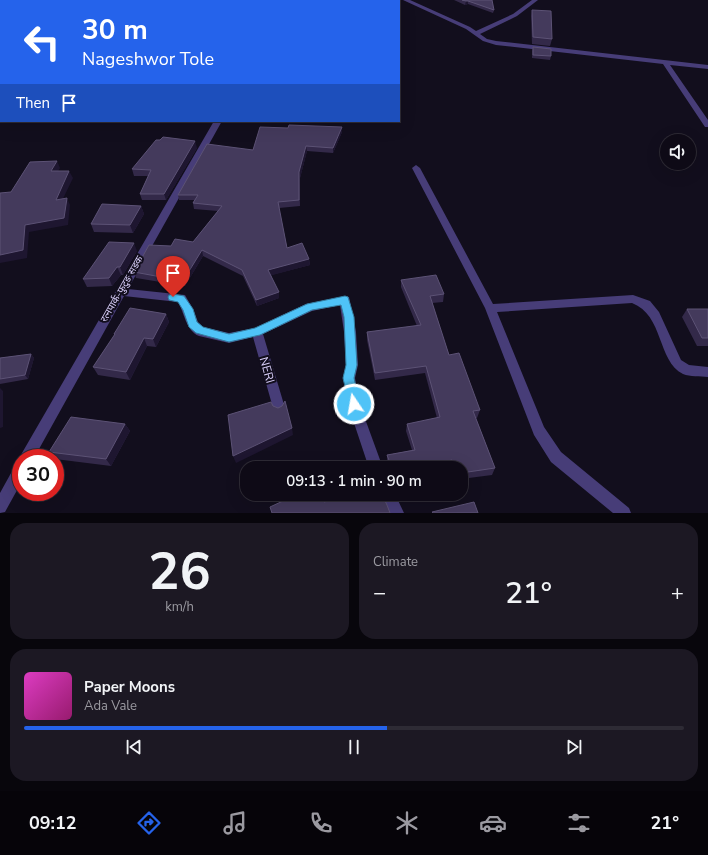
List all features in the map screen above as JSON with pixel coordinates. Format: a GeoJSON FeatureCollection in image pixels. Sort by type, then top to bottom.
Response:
{"type":"FeatureCollection","features":[{"type":"Feature","properties":{"kind":"street"},"geometry":{"type":"LineString","coordinates":[[406,0],[468,28],[485,40],[502,44],[708,67]]}},
{"type":"Feature","properties":{"kind":"street"},"geometry":{"type":"LineString","coordinates":[[476,33],[509,19],[529,6],[535,0]]}},
{"type":"Feature","properties":{"kind":"street"},"geometry":{"type":"LineString","coordinates":[[665,62],[696,109],[708,124]]}},
{"type":"Feature","properties":{"kind":"street","name":"रत्नपार्क-फुटुङ सडक"},"geometry":{"type":"LineString","coordinates":[[32,449],[217,122]]}},
{"type":"Feature","properties":{"kind":"street"},"geometry":{"type":"LineString","coordinates":[[416,168],[490,308],[539,431],[556,456],[624,513]]}},
{"type":"Feature","properties":{"kind":"street"},"geometry":{"type":"LineString","coordinates":[[120,292],[181,298],[188,309],[193,324],[199,330],[229,338],[257,332],[310,307],[345,300],[349,317],[352,365],[349,378],[354,404],[374,461]]}},
{"type":"Feature","properties":{"kind":"street"},"geometry":{"type":"LineString","coordinates":[[490,308],[633,299],[646,304],[655,315],[677,363],[687,370],[708,372]]}},
{"type":"Feature","properties":{"kind":"street","name":"NERI"},"geometry":{"type":"LineString","coordinates":[[257,332],[279,408]]}},
{"type":"Feature","properties":{"kind":"street"},"geometry":{"type":"LineString","coordinates":[[0,507],[12,485]]}},
{"type":"Feature","properties":{"kind":"street"},"geometry":{"type":"LineString","coordinates":[[391,501],[397,513]]}},
{"type":"Feature","properties":{"kind":"building"},"geometry":{"type":"Polygon","coordinates":[[[462,0],[492,0],[494,10],[468,1],[462,0]]]}},
{"type":"Feature","properties":{"kind":"building"},"geometry":{"type":"Polygon","coordinates":[[[532,10],[551,11],[552,39],[533,37],[532,10]]]}},
{"type":"Feature","properties":{"kind":"building"},"geometry":{"type":"Polygon","coordinates":[[[533,47],[551,49],[551,56],[533,55],[533,47]]]}},
{"type":"Feature","properties":{"kind":"building"},"geometry":{"type":"Polygon","coordinates":[[[289,125],[342,127],[333,148],[306,146],[299,172],[299,200],[278,202],[287,248],[302,243],[309,259],[268,270],[279,292],[256,300],[242,270],[202,250],[183,281],[134,272],[149,245],[171,246],[175,239],[193,242],[222,206],[193,203],[198,195],[178,195],[207,144],[253,150],[260,127],[288,128],[289,125]]]}},
{"type":"Feature","properties":{"kind":"building"},"geometry":{"type":"Polygon","coordinates":[[[163,137],[195,141],[164,194],[140,194],[151,170],[132,169],[156,140],[160,140],[163,137]]]}},
{"type":"Feature","properties":{"kind":"building"},"geometry":{"type":"Polygon","coordinates":[[[57,161],[51,171],[69,171],[56,200],[67,198],[64,218],[25,225],[23,250],[0,255],[0,193],[11,192],[30,162],[57,161]]]}},
{"type":"Feature","properties":{"kind":"building"},"geometry":{"type":"Polygon","coordinates":[[[102,204],[141,206],[130,225],[91,224],[102,204]]]}},
{"type":"Feature","properties":{"kind":"building"},"geometry":{"type":"Polygon","coordinates":[[[109,242],[134,243],[120,267],[117,267],[109,278],[83,279],[109,242]]]}},
{"type":"Feature","properties":{"kind":"building"},"geometry":{"type":"Polygon","coordinates":[[[436,275],[444,294],[430,296],[449,355],[459,353],[480,410],[473,411],[495,468],[468,472],[468,461],[389,461],[387,455],[415,450],[407,424],[440,417],[426,366],[375,373],[367,332],[421,325],[401,280],[436,275]]]}},
{"type":"Feature","properties":{"kind":"building"},"geometry":{"type":"Polygon","coordinates":[[[130,308],[166,314],[153,339],[144,338],[126,372],[93,367],[115,334],[130,308]]]}},
{"type":"Feature","properties":{"kind":"building"},"geometry":{"type":"Polygon","coordinates":[[[687,309],[708,309],[708,338],[702,338],[687,309]]]}},
{"type":"Feature","properties":{"kind":"building"},"geometry":{"type":"Polygon","coordinates":[[[31,354],[25,375],[0,379],[0,358],[31,354]]]}},
{"type":"Feature","properties":{"kind":"building"},"geometry":{"type":"Polygon","coordinates":[[[285,401],[292,428],[233,456],[228,415],[271,402],[273,406],[278,408],[282,406],[285,401]]]}},
{"type":"Feature","properties":{"kind":"building"},"geometry":{"type":"Polygon","coordinates":[[[71,417],[125,424],[106,459],[64,454],[64,449],[51,449],[71,417]]]}},
{"type":"Feature","properties":{"kind":"building"},"geometry":{"type":"Polygon","coordinates":[[[283,501],[385,501],[390,513],[272,513],[270,507],[283,501]]]}},
{"type":"Feature","properties":{"kind":"building"},"geometry":{"type":"Polygon","coordinates":[[[474,502],[478,513],[432,512],[474,502]]]}},
{"type":"Feature","properties":{"kind":"route"},"geometry":{"type":"LineString","coordinates":[[173,297],[181,298],[188,309],[193,324],[199,330],[229,338],[257,332],[310,307],[345,300],[349,317],[352,365],[349,378],[354,404]]}}]}
